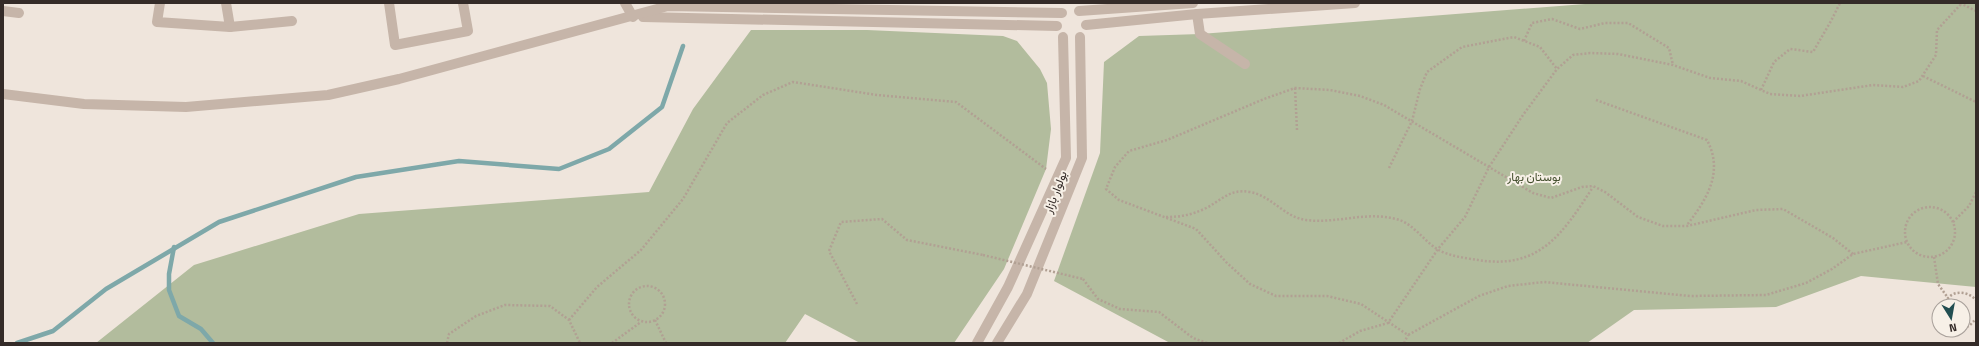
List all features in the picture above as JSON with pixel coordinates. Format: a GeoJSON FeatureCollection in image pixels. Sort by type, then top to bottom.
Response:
{"type":"FeatureCollection","features":[{"type":"Feature","properties":{"kind":"street"},"geometry":{"type":"LineString","coordinates":[[160,3],[157,22],[230,27],[292,21]]}},
{"type":"Feature","properties":{"kind":"street"},"geometry":{"type":"LineString","coordinates":[[226,3],[230,27]]}},
{"type":"Feature","properties":{"kind":"street"},"geometry":{"type":"LineString","coordinates":[[389,3],[395,45],[468,31],[463,3]]}},
{"type":"Feature","properties":{"kind":"street"},"geometry":{"type":"LineString","coordinates":[[625,3],[633,17]]}},
{"type":"Feature","properties":{"kind":"street"},"geometry":{"type":"LineString","coordinates":[[3,94],[84,104],[186,107],[328,95],[399,79],[633,17],[668,6],[1062,12],[1076,9],[1079,11],[1193,3]]}},
{"type":"Feature","properties":{"kind":"street"},"geometry":{"type":"LineString","coordinates":[[1086,25],[1197,14],[1355,3]]}},
{"type":"Feature","properties":{"kind":"street"},"geometry":{"type":"LineString","coordinates":[[3,11],[19,13]]}},
{"type":"Feature","properties":{"kind":"street"},"geometry":{"type":"LineString","coordinates":[[1062,12],[1056,22],[1058,31],[1063,37],[1072,39],[1080,37],[1086,30],[1087,22],[1083,14],[1079,11]]}},
{"type":"Feature","properties":{"kind":"street"},"geometry":{"type":"LineString","coordinates":[[1197,14],[1200,34],[1246,64]]}},
{"type":"Feature","properties":{"kind":"street"},"geometry":{"type":"LineString","coordinates":[[633,17],[1057,26]]}},
{"type":"Feature","properties":{"kind":"street"},"geometry":{"type":"LineString","coordinates":[[977,343],[1008,287],[1066,158],[1063,37]]}},
{"type":"Feature","properties":{"kind":"street","name":"بولوار بازار"},"geometry":{"type":"LineString","coordinates":[[997,343],[1027,294],[1082,158],[1080,37]]}},
{"type":"Feature","properties":{"kind":"path"},"geometry":{"type":"LineString","coordinates":[[1761,90],[1774,62],[1790,49],[1813,52],[1840,3]]}},
{"type":"Feature","properties":{"kind":"path"},"geometry":{"type":"LineString","coordinates":[[1339,343],[1360,331],[1388,323],[1438,249],[1465,216],[1489,167],[1523,115],[1557,70],[1573,55],[1590,53],[1618,54],[1673,65],[1710,78],[1741,80],[1770,94],[1800,96],[1873,85],[1903,87],[1919,81],[1923,76],[1936,55],[1937,30],[1961,3],[1976,10]]}},
{"type":"Feature","properties":{"kind":"path"},"geometry":{"type":"LineString","coordinates":[[1524,41],[1532,23],[1552,19],[1580,29],[1605,23],[1628,23],[1669,48],[1673,65]]}},
{"type":"Feature","properties":{"kind":"path"},"geometry":{"type":"LineString","coordinates":[[1389,168],[1412,121],[1420,89],[1427,72],[1462,47],[1514,37],[1540,47],[1557,70]]}},
{"type":"Feature","properties":{"kind":"path"},"geometry":{"type":"LineString","coordinates":[[1923,76],[1976,102]]}},
{"type":"Feature","properties":{"kind":"path"},"geometry":{"type":"LineString","coordinates":[[569,320],[597,287],[641,250],[683,199],[727,123],[763,95],[793,82],[877,96],[956,102],[1046,169]]}},
{"type":"Feature","properties":{"kind":"path"},"geometry":{"type":"LineString","coordinates":[[1295,88],[1297,130]]}},
{"type":"Feature","properties":{"kind":"path"},"geometry":{"type":"LineString","coordinates":[[1408,335],[1361,304],[1327,296],[1276,296],[1250,284],[1227,263],[1196,229],[1118,200],[1106,189],[1115,167],[1130,151],[1167,140],[1264,99],[1295,88],[1330,90],[1360,96],[1384,105],[1533,193],[1552,198],[1582,187],[1593,186],[1605,192],[1638,217],[1663,226],[1687,226],[1756,210],[1783,209],[1833,238],[1853,254]]}},
{"type":"Feature","properties":{"kind":"path"},"geometry":{"type":"LineString","coordinates":[[1596,100],[1707,140],[1714,152],[1714,178],[1704,203],[1687,226]]}},
{"type":"Feature","properties":{"kind":"path"},"geometry":{"type":"LineString","coordinates":[[1163,217],[1186,216],[1206,208],[1228,194],[1249,192],[1264,196],[1286,213],[1304,220],[1324,221],[1347,217],[1379,216],[1398,219],[1415,229],[1438,249],[1463,258],[1486,262],[1514,262],[1536,253],[1557,238],[1593,186]]}},
{"type":"Feature","properties":{"kind":"path"},"geometry":{"type":"LineString","coordinates":[[1953,222],[1969,206],[1976,192]]}},
{"type":"Feature","properties":{"kind":"path"},"geometry":{"type":"LineString","coordinates":[[1933,207],[1948,215],[1953,222],[1955,229],[1952,244],[1941,255],[1926,257],[1918,254],[1907,242],[1905,234],[1906,225],[1910,218],[1920,210],[1933,207]]}},
{"type":"Feature","properties":{"kind":"path"},"geometry":{"type":"LineString","coordinates":[[857,304],[829,251],[841,222],[882,219],[907,240],[983,255],[1083,279],[1098,299],[1120,309],[1159,312],[1193,338],[1207,343]]}},
{"type":"Feature","properties":{"kind":"path"},"geometry":{"type":"LineString","coordinates":[[1404,343],[1408,335],[1479,296],[1508,286],[1544,282],[1690,296],[1766,295],[1806,283],[1832,269],[1853,254],[1907,242]]}},
{"type":"Feature","properties":{"kind":"path"},"geometry":{"type":"LineString","coordinates":[[1934,257],[1938,284],[1948,298],[1962,292],[1968,293],[1976,300]]}},
{"type":"Feature","properties":{"kind":"path"},"geometry":{"type":"LineString","coordinates":[[645,286],[657,289],[664,299],[664,311],[655,320],[646,323],[641,322],[631,314],[628,302],[634,291],[645,286]]}},
{"type":"Feature","properties":{"kind":"path"},"geometry":{"type":"LineString","coordinates":[[447,343],[449,334],[476,316],[505,305],[550,306],[569,320],[580,343]]}},
{"type":"Feature","properties":{"kind":"path"},"geometry":{"type":"LineString","coordinates":[[655,320],[666,343]]}},
{"type":"Feature","properties":{"kind":"path"},"geometry":{"type":"LineString","coordinates":[[612,343],[641,322]]}},
{"type":"Feature","properties":{"kind":"green space","name":"بوستان بهار"},"geometry":{"type":"Polygon","coordinates":[[[1598,3],[1976,3],[1976,287],[1861,276],[1776,307],[1634,310],[1587,343],[1170,343],[1054,281],[1100,153],[1104,62],[1139,36],[1200,34],[1598,3]]]}},
{"type":"Feature","properties":{"kind":"green space"},"geometry":{"type":"Polygon","coordinates":[[[751,30],[867,30],[1003,36],[1017,41],[1040,69],[1047,83],[1051,129],[1046,169],[1004,269],[954,343],[860,343],[805,314],[785,343],[96,343],[194,265],[359,214],[649,192],[693,109],[751,30]]]}},
{"type":"Feature","properties":{"kind":"waterway"},"geometry":{"type":"LineString","coordinates":[[17,343],[53,331],[106,289],[219,222],[356,177],[459,161],[559,169],[609,149],[662,107],[683,46]]}},
{"type":"Feature","properties":{"kind":"waterway"},"geometry":{"type":"LineString","coordinates":[[174,247],[169,274],[169,290],[179,316],[201,329],[213,343]]}}]}
